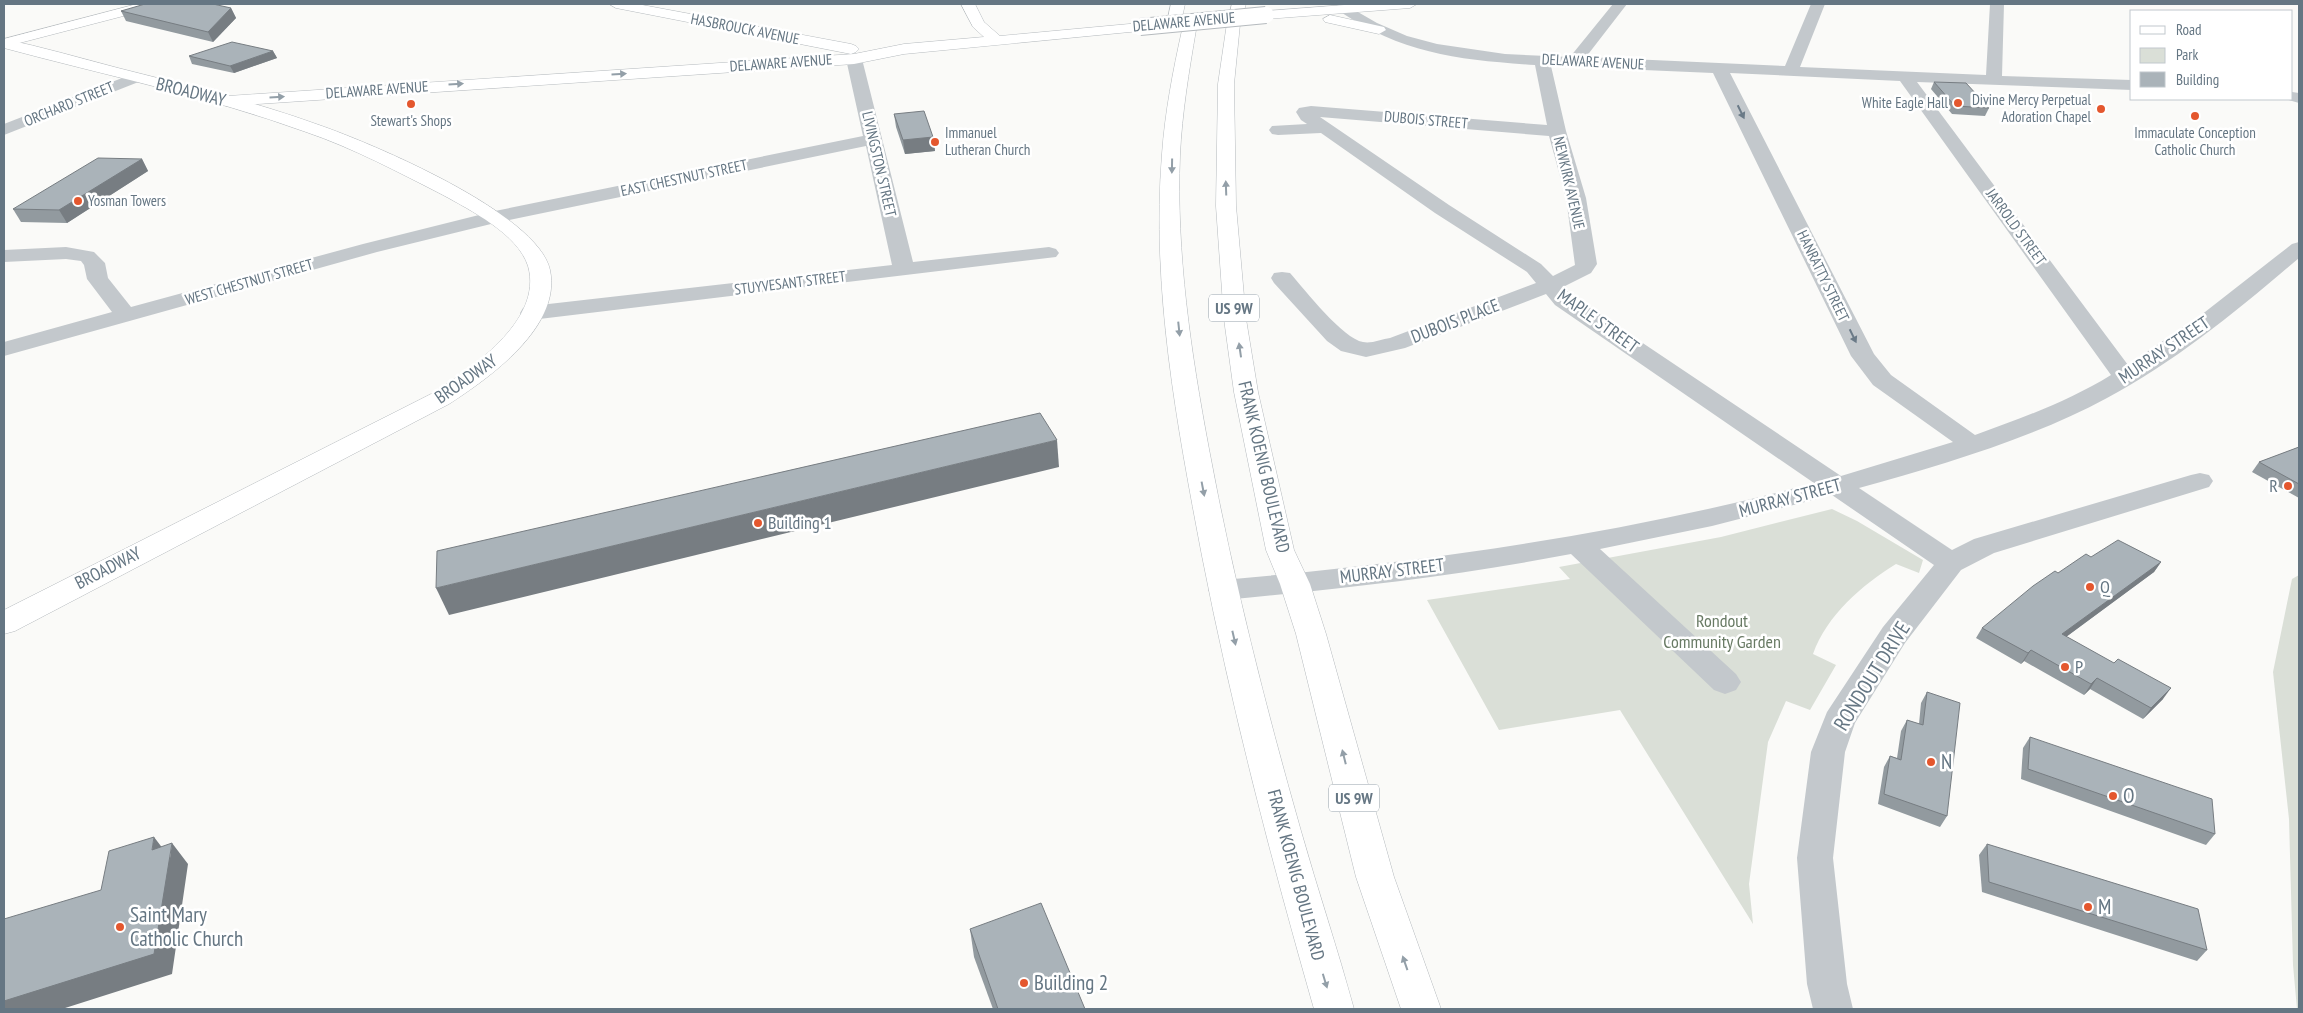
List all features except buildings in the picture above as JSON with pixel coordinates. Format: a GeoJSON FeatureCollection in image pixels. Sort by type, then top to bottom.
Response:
{"type":"FeatureCollection","features":[{"type":"Feature","properties":{"kind":"main road"},"geometry":{"type":"LineString","coordinates":[[4,43],[153,4]]}},
{"type":"Feature","properties":{"kind":"main road","name":"HASBROUCK AVENUE"},"geometry":{"type":"LineString","coordinates":[[616,4],[844,48],[861,50],[904,49]]}},
{"type":"Feature","properties":{"kind":"main road"},"geometry":{"type":"LineString","coordinates":[[968,4],[978,24],[995,39]]}},
{"type":"Feature","properties":{"kind":"main road"},"geometry":{"type":"LineString","coordinates":[[1175,118],[1168,70],[1178,4]]}},
{"type":"Feature","properties":{"kind":"main road","name":"FRANK KOENIG BOULEVARD"},"geometry":{"type":"LineString","coordinates":[[1198,4],[1190,28],[1179,83],[1175,118],[1171,204],[1178,320],[1186,393],[1223,590],[1257,734],[1293,872],[1334,1009]]}},
{"type":"Feature","properties":{"kind":"main road","name":"FRANK KOENIG BOULEVARD"},"geometry":{"type":"LineString","coordinates":[[1239,4],[1226,84],[1225,159],[1229,255],[1246,392],[1280,550],[1295,584],[1322,673],[1375,876],[1421,1009]]}},
{"type":"Feature","properties":{"kind":"main road"},"geometry":{"type":"LineString","coordinates":[[1236,26],[1251,4]]}},
{"type":"Feature","properties":{"kind":"main road"},"geometry":{"type":"LineString","coordinates":[[1351,6],[1410,4]]}},
{"type":"Feature","properties":{"kind":"main road","name":"DELAWARE AVENUE"},"geometry":{"type":"LineString","coordinates":[[228,101],[854,59],[904,49],[995,39],[1351,6]]}},
{"type":"Feature","properties":{"kind":"main road"},"geometry":{"type":"LineString","coordinates":[[1266,15],[1331,19],[1379,30]]}},
{"type":"Feature","properties":{"kind":"main road"},"geometry":{"type":"LineString","coordinates":[[992,16],[996,22],[995,39]]}},
{"type":"Feature","properties":{"kind":"main road","name":"BROADWAY"},"geometry":{"type":"LineString","coordinates":[[4,43],[228,101],[312,128],[355,145],[453,193],[495,217],[523,242],[538,264],[541,282],[540,294],[522,331],[508,348],[477,376],[440,399],[4,623]]}},
{"type":"Feature","properties":{"kind":"street"},"geometry":{"type":"LineString","coordinates":[[1575,61],[1620,4]]}},
{"type":"Feature","properties":{"kind":"street"},"geometry":{"type":"LineString","coordinates":[[1791,71],[1818,4]]}},
{"type":"Feature","properties":{"kind":"street"},"geometry":{"type":"LineString","coordinates":[[1994,81],[1997,4]]}},
{"type":"Feature","properties":{"kind":"street","name":"DELAWARE AVENUE"},"geometry":{"type":"LineString","coordinates":[[1351,6],[1379,30],[1398,38],[1443,49],[1542,60],[1906,78],[2130,85]]}},
{"type":"Feature","properties":{"kind":"street","name":"LIVINGSTON STREET"},"geometry":{"type":"LineString","coordinates":[[854,59],[904,270]]}},
{"type":"Feature","properties":{"kind":"street","name":"NEWKIRK AVENUE"},"geometry":{"type":"LineString","coordinates":[[1542,60],[1557,131],[1576,198],[1586,264],[1584,269],[1550,285]]}},
{"type":"Feature","properties":{"kind":"street","name":"HANRATTY STREET"},"geometry":{"type":"LineString","coordinates":[[1719,68],[1863,356],[1882,380],[1973,445]]}},
{"type":"Feature","properties":{"kind":"street","name":"ORCHARD STREET"},"geometry":{"type":"LineString","coordinates":[[4,130],[135,78]]}},
{"type":"Feature","properties":{"kind":"street","name":"JARROLD STREET"},"geometry":{"type":"LineString","coordinates":[[1906,78],[2126,377]]}},
{"type":"Feature","properties":{"kind":"street","name":"DUBOIS STREET"},"geometry":{"type":"LineString","coordinates":[[1318,124],[1305,114],[1307,111],[1557,131]]}},
{"type":"Feature","properties":{"kind":"street"},"geometry":{"type":"LineString","coordinates":[[1278,130],[1318,124]]}},
{"type":"Feature","properties":{"kind":"street","name":"MAPLE STREET"},"geometry":{"type":"LineString","coordinates":[[1318,124],[1442,209],[1534,268],[1563,300],[1837,486]]}},
{"type":"Feature","properties":{"kind":"street","name":"EAST CHESTNUT STREET"},"geometry":{"type":"LineString","coordinates":[[495,217],[874,139]]}},
{"type":"Feature","properties":{"kind":"street","name":"WEST CHESTNUT STREET"},"geometry":{"type":"LineString","coordinates":[[4,349],[370,248],[495,217]]}},
{"type":"Feature","properties":{"kind":"street","name":"MURRAY STREET"},"geometry":{"type":"LineString","coordinates":[[1223,590],[1295,584],[1577,544],[1718,517],[1837,486],[1973,445],[2095,395],[2146,366],[2227,308],[2299,248]]}},
{"type":"Feature","properties":{"kind":"street"},"geometry":{"type":"LineString","coordinates":[[4,256],[66,252],[87,256],[94,263],[98,279],[126,316]]}},
{"type":"Feature","properties":{"kind":"street","name":"STUYVESANT STREET"},"geometry":{"type":"LineString","coordinates":[[531,313],[1049,253]]}},
{"type":"Feature","properties":{"kind":"street","name":"DUBOIS PLACE"},"geometry":{"type":"LineString","coordinates":[[1282,278],[1335,336],[1358,350],[1397,343],[1550,285]]}},
{"type":"Feature","properties":{"kind":"street","name":"RONDOUT DRIVE"},"geometry":{"type":"LineString","coordinates":[[1834,1009],[1826,984],[1815,858],[1828,752],[1839,721],[1894,635],[1951,563],[1984,546],[2200,481]]}},
{"type":"Feature","properties":{"kind":"street"},"geometry":{"type":"LineString","coordinates":[[1837,486],[1951,563]]}},
{"type":"Feature","properties":{"kind":"street"},"geometry":{"type":"LineString","coordinates":[[1577,544],[1725,682]]}},
{"type":"Feature","properties":{"kind":"green space","name":"Rondout Community Garden"},"geometry":{"type":"Polygon","coordinates":[[[1832,509],[1857,521],[1923,560],[1919,573],[1896,564],[1858,591],[1847,602],[1827,626],[1813,654],[1836,665],[1810,710],[1786,701],[1768,742],[1749,884],[1753,924],[1620,710],[1499,730],[1427,600],[1570,579],[1559,567],[1721,537],[1832,509]]]}},
{"type":"Feature","properties":{"kind":"green space"},"geometry":{"type":"Polygon","coordinates":[[[2299,575],[2299,1009],[2297,1009],[2293,965],[2289,819],[2273,672],[2292,579],[2299,575]]]}},
{"type":"Feature","properties":{"kind":"place","name":"White Eagle Hall"},"geometry":{"type":"Point","coordinates":[1958,103]}},
{"type":"Feature","properties":{"kind":"place","name":"Stewart's Shops"},"geometry":{"type":"Point","coordinates":[411,104]}},
{"type":"Feature","properties":{"kind":"place","name":"Divine Mercy Perpetual Adoration Chapel"},"geometry":{"type":"Point","coordinates":[2101,109]}},
{"type":"Feature","properties":{"kind":"place","name":"Immaculate Conception Catholic Church"},"geometry":{"type":"Point","coordinates":[2195,116]}},
{"type":"Feature","properties":{"kind":"place","name":"Immanuel Lutheran Church"},"geometry":{"type":"Point","coordinates":[935,142]}},
{"type":"Feature","properties":{"kind":"place","name":"Yosman Towers"},"geometry":{"type":"Point","coordinates":[78,201]}},
{"type":"Feature","properties":{"kind":"place","name":"R"},"geometry":{"type":"Point","coordinates":[2288,486]}},
{"type":"Feature","properties":{"kind":"place","name":"Building 1"},"geometry":{"type":"Point","coordinates":[758,523]}},
{"type":"Feature","properties":{"kind":"place","name":"Q"},"geometry":{"type":"Point","coordinates":[2090,587]}},
{"type":"Feature","properties":{"kind":"place","name":"P"},"geometry":{"type":"Point","coordinates":[2065,667]}},
{"type":"Feature","properties":{"kind":"place","name":"N"},"geometry":{"type":"Point","coordinates":[1931,762]}},
{"type":"Feature","properties":{"kind":"place","name":"O"},"geometry":{"type":"Point","coordinates":[2113,796]}},
{"type":"Feature","properties":{"kind":"place","name":"M"},"geometry":{"type":"Point","coordinates":[2088,907]}},
{"type":"Feature","properties":{"kind":"place","name":"Saint Mary Catholic Church"},"geometry":{"type":"Point","coordinates":[120,927]}},
{"type":"Feature","properties":{"kind":"place","name":"Building 2"},"geometry":{"type":"Point","coordinates":[1024,983]}}]}
